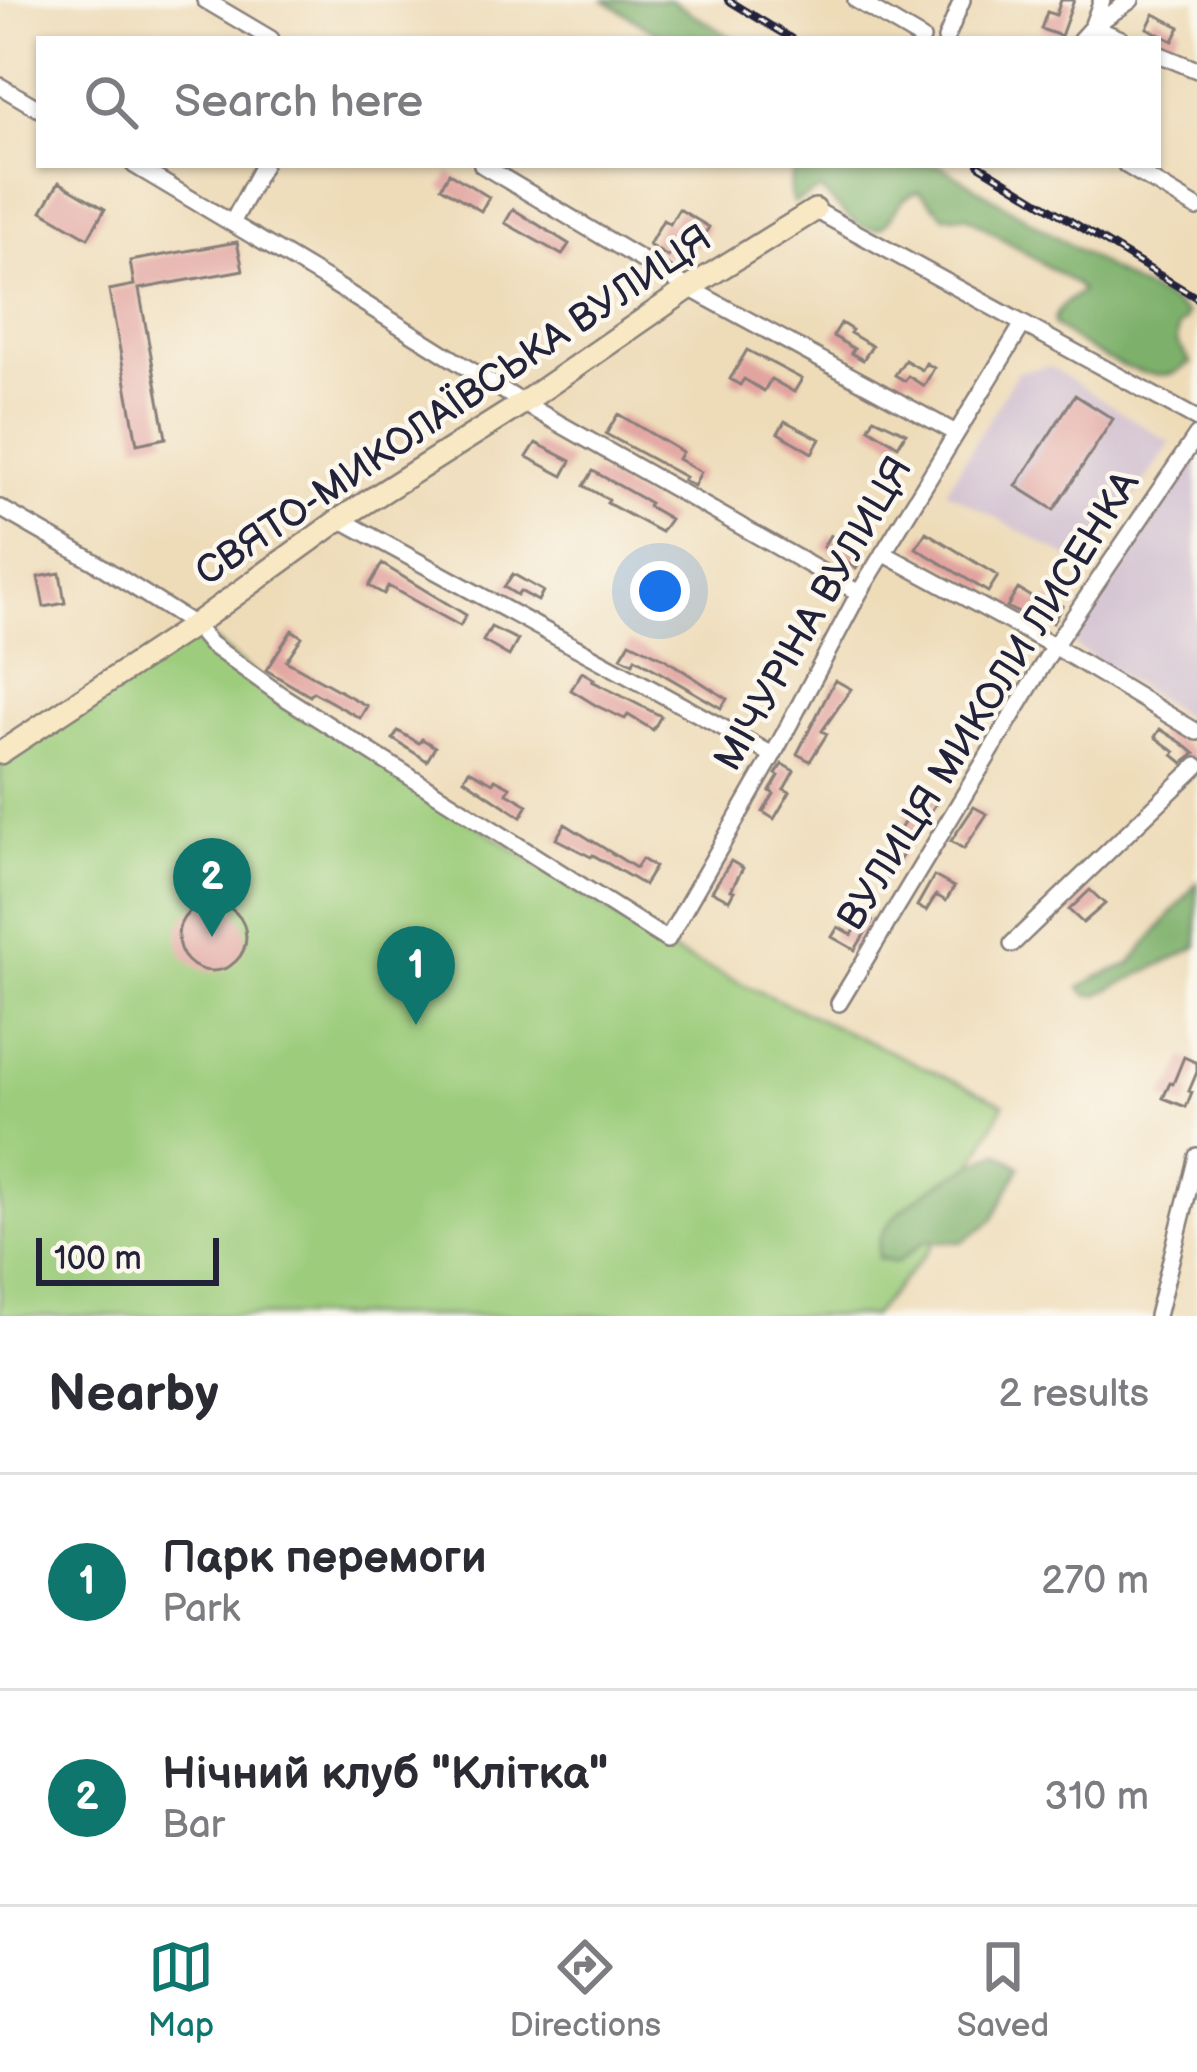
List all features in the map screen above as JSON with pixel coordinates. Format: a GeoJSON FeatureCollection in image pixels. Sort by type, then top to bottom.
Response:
{"type":"FeatureCollection","features":[{"type":"Feature","properties":{"kind":"street"},"geometry":{"type":"LineString","coordinates":[[205,0],[233,7],[267,36]]}},
{"type":"Feature","properties":{"kind":"street"},"geometry":{"type":"LineString","coordinates":[[856,0],[917,36]]}},
{"type":"Feature","properties":{"kind":"street"},"geometry":{"type":"LineString","coordinates":[[947,36],[962,0]]}},
{"type":"Feature","properties":{"kind":"street"},"geometry":{"type":"LineString","coordinates":[[1086,33],[1102,0]]}},
{"type":"Feature","properties":{"kind":"street"},"geometry":{"type":"LineString","coordinates":[[1086,33],[1131,0]]}},
{"type":"Feature","properties":{"kind":"street"},"geometry":{"type":"LineString","coordinates":[[1161,55],[1197,70]]}},
{"type":"Feature","properties":{"kind":"street"},"geometry":{"type":"LineString","coordinates":[[0,86],[36,107]]}},
{"type":"Feature","properties":{"kind":"street"},"geometry":{"type":"LineString","coordinates":[[139,168],[524,404],[859,593]]}},
{"type":"Feature","properties":{"kind":"street"},"geometry":{"type":"LineString","coordinates":[[232,223],[261,168]]}},
{"type":"Feature","properties":{"kind":"street"},"geometry":{"type":"LineString","coordinates":[[487,168],[689,288],[956,433]]}},
{"type":"Feature","properties":{"kind":"street"},"geometry":{"type":"LineString","coordinates":[[1131,168],[1197,208]]}},
{"type":"Feature","properties":{"kind":"street"},"geometry":{"type":"LineString","coordinates":[[815,210],[1197,418]]}},
{"type":"Feature","properties":{"kind":"street","name":"СВЯТО-МИКОЛАЇВСЬКА ВУЛИЦЯ"},"geometry":{"type":"LineString","coordinates":[[0,752],[194,625],[340,519],[524,404],[689,288],[815,210]]}},
{"type":"Feature","properties":{"kind":"street","name":"МІЧУРІНА ВУЛИЦЯ"},"geometry":{"type":"LineString","coordinates":[[194,625],[211,644],[281,695],[667,940],[859,593],[1023,324]]}},
{"type":"Feature","properties":{"kind":"street","name":"ВУЛИЦЯ МИКОЛИ ЛИСЕНКА"},"geometry":{"type":"LineString","coordinates":[[839,1003],[1054,646],[1197,435]]}},
{"type":"Feature","properties":{"kind":"street"},"geometry":{"type":"LineString","coordinates":[[0,508],[194,625]]}},
{"type":"Feature","properties":{"kind":"street"},"geometry":{"type":"LineString","coordinates":[[340,519],[772,755]]}},
{"type":"Feature","properties":{"kind":"street"},"geometry":{"type":"LineString","coordinates":[[883,553],[1054,646],[1197,732]]}},
{"type":"Feature","properties":{"kind":"street"},"geometry":{"type":"LineString","coordinates":[[1012,944],[1197,766]]}},
{"type":"Feature","properties":{"kind":"street"},"geometry":{"type":"LineString","coordinates":[[1156,1316],[1197,1156]]}},
{"type":"Feature","properties":{"kind":"shaded area"},"geometry":{"type":"Polygon","coordinates":[[[1049,366],[1171,443],[1086,567],[946,491],[1017,372],[1049,366]]]}},
{"type":"Feature","properties":{"kind":"shaded area"},"geometry":{"type":"Polygon","coordinates":[[[1197,458],[1197,725],[1073,645],[1197,458]]]}},
{"type":"Feature","properties":{"kind":"green space"},"geometry":{"type":"Polygon","coordinates":[[[604,0],[670,0],[729,36],[661,36],[604,0]]]}},
{"type":"Feature","properties":{"kind":"green space"},"geometry":{"type":"Polygon","coordinates":[[[795,168],[944,168],[1181,309],[1187,314],[1177,342],[1191,363],[1174,373],[1145,373],[1078,342],[1054,324],[1060,309],[1082,291],[1078,286],[967,216],[944,216],[920,192],[909,195],[886,224],[871,229],[853,221],[820,190],[794,203],[790,189],[795,168]]]}},
{"type":"Feature","properties":{"kind":"green space"},"geometry":{"type":"Polygon","coordinates":[[[194,625],[281,695],[658,945],[1004,1104],[930,1249],[872,1316],[0,1316],[0,753],[194,625]]]}},
{"type":"Feature","properties":{"kind":"green space"},"geometry":{"type":"Polygon","coordinates":[[[1197,883],[1197,947],[1097,995],[1087,995],[1080,988],[1130,964],[1197,883]]]}},
{"type":"Feature","properties":{"kind":"green space"},"geometry":{"type":"Polygon","coordinates":[[[998,1152],[1020,1167],[992,1221],[962,1242],[925,1241],[896,1263],[878,1258],[880,1238],[901,1211],[998,1152]]]}},
{"type":"Feature","properties":{"kind":"building"},"geometry":{"type":"Polygon","coordinates":[[[1061,0],[1074,0],[1061,36],[1041,29],[1047,12],[1056,15],[1061,0]]]}},
{"type":"Feature","properties":{"kind":"building"},"geometry":{"type":"Polygon","coordinates":[[[1154,14],[1180,27],[1173,41],[1147,28],[1154,14]]]}},
{"type":"Feature","properties":{"kind":"building"},"geometry":{"type":"Polygon","coordinates":[[[449,173],[489,197],[481,211],[441,187],[449,173]]]}},
{"type":"Feature","properties":{"kind":"building"},"geometry":{"type":"Polygon","coordinates":[[[59,182],[105,209],[88,238],[42,211],[59,182]]]}},
{"type":"Feature","properties":{"kind":"building"},"geometry":{"type":"Polygon","coordinates":[[[513,209],[569,244],[562,255],[505,223],[513,209]]]}},
{"type":"Feature","properties":{"kind":"building"},"geometry":{"type":"Polygon","coordinates":[[[679,209],[709,227],[697,247],[680,236],[668,257],[649,245],[663,220],[670,224],[679,209]]]}},
{"type":"Feature","properties":{"kind":"building"},"geometry":{"type":"Polygon","coordinates":[[[237,242],[243,270],[139,289],[166,438],[137,444],[109,290],[134,285],[130,261],[237,242]]]}},
{"type":"Feature","properties":{"kind":"building"},"geometry":{"type":"Polygon","coordinates":[[[841,323],[872,346],[863,360],[833,336],[841,323]]]}},
{"type":"Feature","properties":{"kind":"building"},"geometry":{"type":"Polygon","coordinates":[[[747,350],[802,379],[794,392],[771,379],[764,391],[744,379],[740,385],[730,379],[747,350]]]}},
{"type":"Feature","properties":{"kind":"building"},"geometry":{"type":"Polygon","coordinates":[[[905,360],[922,370],[926,363],[934,368],[924,386],[908,376],[905,381],[895,375],[905,360]]]}},
{"type":"Feature","properties":{"kind":"building"},"geometry":{"type":"Polygon","coordinates":[[[1075,395],[1113,419],[1054,510],[1016,486],[1075,395]]]}},
{"type":"Feature","properties":{"kind":"building"},"geometry":{"type":"Polygon","coordinates":[[[618,414],[682,452],[678,459],[701,472],[694,486],[606,434],[618,414]]]}},
{"type":"Feature","properties":{"kind":"building"},"geometry":{"type":"Polygon","coordinates":[[[874,418],[906,433],[898,446],[869,428],[874,418]]]}},
{"type":"Feature","properties":{"kind":"building"},"geometry":{"type":"Polygon","coordinates":[[[785,421],[820,439],[812,453],[778,433],[785,421]]]}},
{"type":"Feature","properties":{"kind":"building"},"geometry":{"type":"Polygon","coordinates":[[[536,443],[571,461],[563,476],[527,457],[536,443]]]}},
{"type":"Feature","properties":{"kind":"building"},"geometry":{"type":"Polygon","coordinates":[[[593,471],[670,519],[661,532],[584,486],[593,471]]]}},
{"type":"Feature","properties":{"kind":"building"},"geometry":{"type":"Polygon","coordinates":[[[926,532],[998,576],[988,592],[916,548],[926,532]]]}},
{"type":"Feature","properties":{"kind":"building"},"geometry":{"type":"Polygon","coordinates":[[[830,535],[864,556],[856,569],[823,547],[830,535]]]}},
{"type":"Feature","properties":{"kind":"building"},"geometry":{"type":"Polygon","coordinates":[[[382,564],[466,615],[460,626],[388,586],[384,594],[369,586],[382,564]]]}},
{"type":"Feature","properties":{"kind":"building"},"geometry":{"type":"Polygon","coordinates":[[[60,573],[65,603],[44,607],[38,577],[60,573]]]}},
{"type":"Feature","properties":{"kind":"building"},"geometry":{"type":"Polygon","coordinates":[[[513,574],[543,591],[538,601],[504,587],[513,574]]]}},
{"type":"Feature","properties":{"kind":"building"},"geometry":{"type":"Polygon","coordinates":[[[1018,589],[1044,605],[1047,599],[1062,606],[1053,623],[1034,613],[1030,619],[1007,607],[1018,589]]]}},
{"type":"Feature","properties":{"kind":"building"},"geometry":{"type":"Polygon","coordinates":[[[491,627],[518,640],[509,656],[483,641],[491,627]]]}},
{"type":"Feature","properties":{"kind":"building"},"geometry":{"type":"Polygon","coordinates":[[[292,630],[302,637],[286,661],[367,706],[360,718],[266,670],[292,630]]]}},
{"type":"Feature","properties":{"kind":"building"},"geometry":{"type":"Polygon","coordinates":[[[630,642],[727,699],[721,708],[635,658],[633,663],[621,657],[630,642]]]}},
{"type":"Feature","properties":{"kind":"building"},"geometry":{"type":"Polygon","coordinates":[[[582,672],[661,716],[653,730],[571,690],[582,672]]]}},
{"type":"Feature","properties":{"kind":"building"},"geometry":{"type":"Polygon","coordinates":[[[835,680],[851,689],[822,731],[827,734],[810,761],[797,754],[835,680]]]}},
{"type":"Feature","properties":{"kind":"building"},"geometry":{"type":"Polygon","coordinates":[[[1160,729],[1195,754],[1183,763],[1155,737],[1160,729]]]}},
{"type":"Feature","properties":{"kind":"building"},"geometry":{"type":"Polygon","coordinates":[[[398,731],[435,747],[427,761],[393,739],[398,731]]]}},
{"type":"Feature","properties":{"kind":"building"},"geometry":{"type":"Polygon","coordinates":[[[782,764],[794,771],[784,789],[790,792],[774,819],[763,812],[774,794],[770,791],[782,764]]]}},
{"type":"Feature","properties":{"kind":"building"},"geometry":{"type":"Polygon","coordinates":[[[469,770],[510,787],[507,793],[528,805],[521,817],[464,779],[469,770]]]}},
{"type":"Feature","properties":{"kind":"building"},"geometry":{"type":"Polygon","coordinates":[[[923,791],[939,799],[887,879],[874,872],[908,816],[904,814],[909,805],[914,808],[923,791]]]}},
{"type":"Feature","properties":{"kind":"building"},"geometry":{"type":"Polygon","coordinates":[[[974,807],[987,814],[964,849],[951,841],[974,807]]]}},
{"type":"Feature","properties":{"kind":"building"},"geometry":{"type":"Polygon","coordinates":[[[565,824],[636,868],[642,859],[655,867],[644,885],[556,839],[565,824]]]}},
{"type":"Feature","properties":{"kind":"building"},"geometry":{"type":"Polygon","coordinates":[[[731,861],[743,868],[729,900],[712,891],[731,861]]]}},
{"type":"Feature","properties":{"kind":"building"},"geometry":{"type":"Polygon","coordinates":[[[934,876],[954,887],[946,901],[936,895],[926,911],[917,906],[934,876]]]}},
{"type":"Feature","properties":{"kind":"building"},"geometry":{"type":"Polygon","coordinates":[[[1090,890],[1105,904],[1083,923],[1069,910],[1090,890]]]}},
{"type":"Feature","properties":{"kind":"building"},"geometry":{"type":"Polygon","coordinates":[[[212,903],[236,913],[246,937],[236,961],[212,971],[188,961],[178,937],[188,913],[212,903]]]}},
{"type":"Feature","properties":{"kind":"building"},"geometry":{"type":"Polygon","coordinates":[[[863,916],[872,921],[855,950],[832,937],[838,927],[852,935],[863,916]]]}},
{"type":"Feature","properties":{"kind":"building"},"geometry":{"type":"Polygon","coordinates":[[[1184,1057],[1197,1063],[1186,1107],[1163,1098],[1184,1057]]]}},
{"type":"Feature","properties":{"kind":"railway"},"geometry":{"type":"LineString","coordinates":[[728,0],[787,36]]}},
{"type":"Feature","properties":{"kind":"railway"},"geometry":{"type":"LineString","coordinates":[[984,168],[1197,298]]}},
{"type":"Feature","properties":{"kind":"place","name":"Нічний клуб \"Клітка\""},"geometry":{"type":"Point","coordinates":[212,937]}},
{"type":"Feature","properties":{"kind":"place","name":"Парк перемоги"},"geometry":{"type":"Point","coordinates":[416,1025]}}]}
